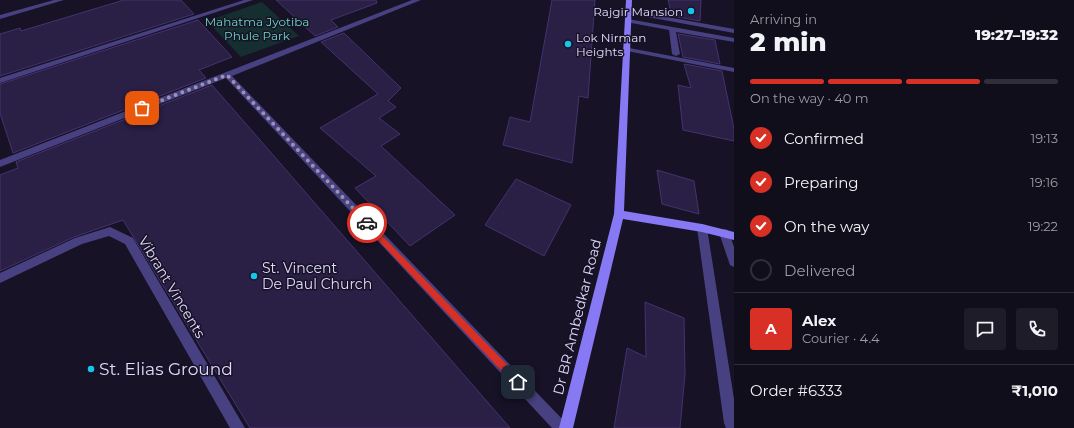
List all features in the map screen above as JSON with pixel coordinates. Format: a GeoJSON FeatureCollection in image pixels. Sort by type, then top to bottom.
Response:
{"type":"FeatureCollection","features":[{"type":"Feature","properties":{"kind":"street"},"geometry":{"type":"LineString","coordinates":[[0,17],[61,0]]}},
{"type":"Feature","properties":{"kind":"street"},"geometry":{"type":"LineString","coordinates":[[0,81],[250,0]]}},
{"type":"Feature","properties":{"kind":"street"},"geometry":{"type":"LineString","coordinates":[[0,164],[418,0]]}},
{"type":"Feature","properties":{"kind":"street","name":"Dr BR Ambedkar Road"},"geometry":{"type":"LineString","coordinates":[[566,428],[619,214],[629,0]]}},
{"type":"Feature","properties":{"kind":"street"},"geometry":{"type":"LineString","coordinates":[[628,16],[672,29],[734,40]]}},
{"type":"Feature","properties":{"kind":"street"},"geometry":{"type":"LineString","coordinates":[[628,16],[734,31]]}},
{"type":"Feature","properties":{"kind":"street"},"geometry":{"type":"LineString","coordinates":[[672,29],[676,54]]}},
{"type":"Feature","properties":{"kind":"street"},"geometry":{"type":"LineString","coordinates":[[627,47],[676,54],[734,65]]}},
{"type":"Feature","properties":{"kind":"street"},"geometry":{"type":"LineString","coordinates":[[627,47],[734,70]]}},
{"type":"Feature","properties":{"kind":"street"},"geometry":{"type":"LineString","coordinates":[[227,75],[561,428]]}},
{"type":"Feature","properties":{"kind":"street"},"geometry":{"type":"LineString","coordinates":[[619,214],[702,228],[729,235],[734,262]]}},
{"type":"Feature","properties":{"kind":"street"},"geometry":{"type":"LineString","coordinates":[[702,228],[730,423],[733,428]]}},
{"type":"Feature","properties":{"kind":"street","name":"Vibrant Vincents"},"geometry":{"type":"LineString","coordinates":[[0,278],[80,241],[110,231],[129,241],[238,428]]}},
{"type":"Feature","properties":{"kind":"green space","name":"Mahatma Jyotiba Phule Park"},"geometry":{"type":"Polygon","coordinates":[[[262,2],[299,36],[241,57],[207,21],[262,2]]]}},
{"type":"Feature","properties":{"kind":"building"},"geometry":{"type":"Polygon","coordinates":[[[124,0],[181,0],[194,14],[0,76],[0,34],[20,28],[21,31],[124,0]]]}},
{"type":"Feature","properties":{"kind":"building"},"geometry":{"type":"Polygon","coordinates":[[[276,0],[376,0],[377,3],[331,20],[338,27],[315,36],[276,0]]]}},
{"type":"Feature","properties":{"kind":"building"},"geometry":{"type":"Polygon","coordinates":[[[552,0],[595,0],[588,98],[579,96],[572,163],[503,145],[510,117],[530,122],[552,0]]]}},
{"type":"Feature","properties":{"kind":"building","name":"Rajgir Mansion"},"geometry":{"type":"Polygon","coordinates":[[[668,0],[701,0],[700,21],[672,16],[668,0]]]}},
{"type":"Feature","properties":{"kind":"building"},"geometry":{"type":"Polygon","coordinates":[[[198,20],[232,57],[199,70],[206,78],[13,153],[0,113],[0,84],[198,20]]]}},
{"type":"Feature","properties":{"kind":"building"},"geometry":{"type":"Polygon","coordinates":[[[344,33],[401,88],[388,101],[396,107],[379,118],[400,134],[381,146],[455,215],[410,246],[355,188],[376,176],[320,128],[378,94],[321,42],[344,33]]]}},
{"type":"Feature","properties":{"kind":"building"},"geometry":{"type":"Polygon","coordinates":[[[678,34],[715,40],[720,64],[683,57],[678,34]]]}},
{"type":"Feature","properties":{"kind":"building"},"geometry":{"type":"Polygon","coordinates":[[[684,64],[722,71],[734,129],[734,141],[683,130],[678,85],[691,88],[684,64]]]}},
{"type":"Feature","properties":{"kind":"building"},"geometry":{"type":"Polygon","coordinates":[[[212,85],[510,428],[250,428],[123,220],[74,237],[0,271],[0,175],[18,168],[16,162],[212,85]]]}},
{"type":"Feature","properties":{"kind":"building"},"geometry":{"type":"Polygon","coordinates":[[[657,170],[694,181],[699,214],[662,204],[657,170]]]}},
{"type":"Feature","properties":{"kind":"building"},"geometry":{"type":"Polygon","coordinates":[[[516,179],[571,205],[544,256],[485,225],[516,179]]]}},
{"type":"Feature","properties":{"kind":"building"},"geometry":{"type":"Polygon","coordinates":[[[645,302],[684,318],[685,374],[680,428],[614,428],[627,348],[646,357],[645,302]]]}},
{"type":"Feature","properties":{"kind":"way so far"},"geometry":{"type":"LineString","coordinates":[[142,108],[227,75],[367,223]]}},
{"type":"Feature","properties":{"kind":"place","name":"Rajgir Mansion"},"geometry":{"type":"Point","coordinates":[691,11]}},
{"type":"Feature","properties":{"kind":"place","name":"Lok Nirman Heights"},"geometry":{"type":"Point","coordinates":[568,44]}},
{"type":"Feature","properties":{"kind":"place","name":"St. Vincent De Paul Church"},"geometry":{"type":"Point","coordinates":[254,276]}},
{"type":"Feature","properties":{"kind":"place","name":"St. Elias Ground"},"geometry":{"type":"Point","coordinates":[91,369]}},
{"type":"Feature","properties":{"kind":"route"},"geometry":{"type":"LineString","coordinates":[[367,223],[518,382]]}}]}
